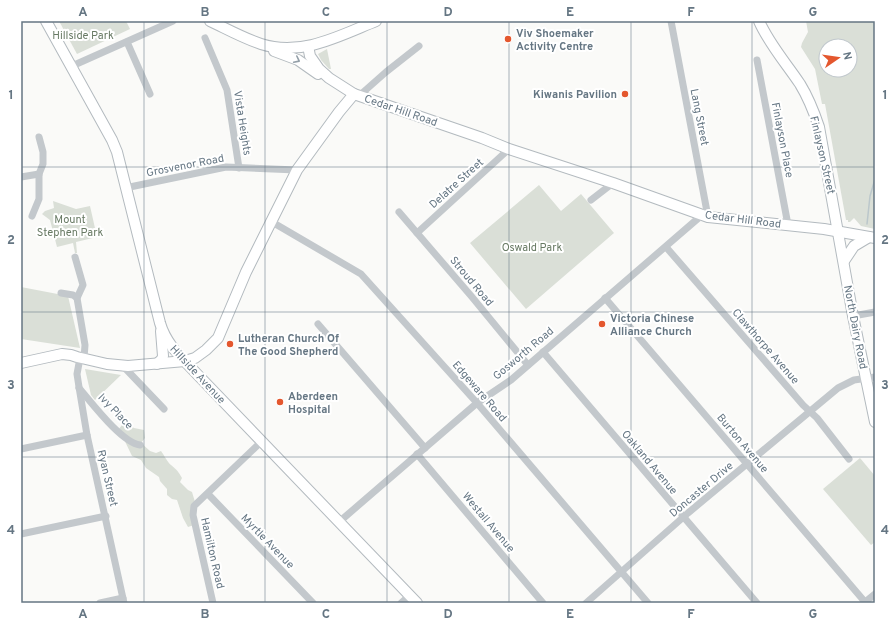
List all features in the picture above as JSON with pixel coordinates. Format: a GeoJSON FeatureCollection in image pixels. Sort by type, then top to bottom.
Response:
{"type":"FeatureCollection","features":[{"type":"Feature","properties":{"kind":"street","name":"Hillside Avenue"},"geometry":{"type":"LineString","coordinates":[[46,21],[112,140],[160,324],[170,345],[417,603]]}},
{"type":"Feature","properties":{"kind":"street"},"geometry":{"type":"LineString","coordinates":[[72,66],[173,21]]}},
{"type":"Feature","properties":{"kind":"street"},"geometry":{"type":"LineString","coordinates":[[210,21],[250,40],[276,47],[290,48],[308,46],[330,40],[376,21]]}},
{"type":"Feature","properties":{"kind":"street","name":"Lang Street"},"geometry":{"type":"LineString","coordinates":[[671,21],[705,216]]}},
{"type":"Feature","properties":{"kind":"street","name":"Finlayson Street"},"geometry":{"type":"LineString","coordinates":[[759,21],[770,42],[800,84],[812,106],[820,134],[839,231]]}},
{"type":"Feature","properties":{"kind":"street","name":"Vista Heights"},"geometry":{"type":"LineString","coordinates":[[205,38],[227,90],[238,168]]}},
{"type":"Feature","properties":{"kind":"street"},"geometry":{"type":"LineString","coordinates":[[250,40],[254,46],[281,53],[309,66],[320,75],[329,78],[357,95],[418,46]]}},
{"type":"Feature","properties":{"kind":"street"},"geometry":{"type":"LineString","coordinates":[[126,42],[150,94]]}},
{"type":"Feature","properties":{"kind":"street"},"geometry":{"type":"LineString","coordinates":[[308,46],[310,56],[314,63],[329,78]]}},
{"type":"Feature","properties":{"kind":"street","name":"Finlayson Place"},"geometry":{"type":"LineString","coordinates":[[757,60],[788,225]]}},
{"type":"Feature","properties":{"kind":"street","name":"Cedar Hill Road"},"geometry":{"type":"LineString","coordinates":[[23,360],[45,358],[53,354],[62,354],[123,366],[185,362],[195,358],[206,350],[218,338],[246,272],[297,170],[339,112],[357,95],[482,138],[509,149],[613,182],[705,216],[839,231],[872,237]]}},
{"type":"Feature","properties":{"kind":"street"},"geometry":{"type":"LineString","coordinates":[[32,216],[39,199],[39,174],[43,164],[39,138]]}},
{"type":"Feature","properties":{"kind":"street","name":"Delatre Street"},"geometry":{"type":"LineString","coordinates":[[417,233],[509,149]]}},
{"type":"Feature","properties":{"kind":"street","name":"Grosvenor Road"},"geometry":{"type":"LineString","coordinates":[[125,188],[226,167],[297,170]]}},
{"type":"Feature","properties":{"kind":"street"},"geometry":{"type":"LineString","coordinates":[[21,177],[39,174]]}},
{"type":"Feature","properties":{"kind":"street"},"geometry":{"type":"LineString","coordinates":[[591,200],[613,182]]}},
{"type":"Feature","properties":{"kind":"street","name":"Stroud Road"},"geometry":{"type":"LineString","coordinates":[[399,212],[528,365]]}},
{"type":"Feature","properties":{"kind":"street","name":"Gosworth Road"},"geometry":{"type":"LineString","coordinates":[[339,522],[477,404],[511,380],[605,298],[705,216]]}},
{"type":"Feature","properties":{"kind":"street","name":"Edgeware Road"},"geometry":{"type":"LineString","coordinates":[[272,222],[361,274],[477,404],[648,603]]}},
{"type":"Feature","properties":{"kind":"street","name":"North Dairy Road"},"geometry":{"type":"LineString","coordinates":[[839,231],[854,316],[870,377],[875,422]]}},
{"type":"Feature","properties":{"kind":"street"},"geometry":{"type":"LineString","coordinates":[[844,260],[854,246],[872,237]]}},
{"type":"Feature","properties":{"kind":"street","name":"Clawthorpe Avenue"},"geometry":{"type":"LineString","coordinates":[[666,247],[810,411],[849,459]]}},
{"type":"Feature","properties":{"kind":"street","name":"Ryan Street"},"geometry":{"type":"LineString","coordinates":[[75,257],[83,285],[77,298],[85,345],[80,358],[77,374],[87,435],[106,516],[123,601]]}},
{"type":"Feature","properties":{"kind":"street"},"geometry":{"type":"LineString","coordinates":[[61,292],[77,298]]}},
{"type":"Feature","properties":{"kind":"street","name":"Burton Avenue"},"geometry":{"type":"LineString","coordinates":[[605,298],[864,603]]}},
{"type":"Feature","properties":{"kind":"street"},"geometry":{"type":"LineString","coordinates":[[854,316],[875,312]]}},
{"type":"Feature","properties":{"kind":"street"},"geometry":{"type":"LineString","coordinates":[[157,364],[162,359],[160,324]]}},
{"type":"Feature","properties":{"kind":"street"},"geometry":{"type":"LineString","coordinates":[[318,324],[425,448]]}},
{"type":"Feature","properties":{"kind":"street","name":"Oakland Avenue"},"geometry":{"type":"LineString","coordinates":[[543,352],[757,603]]}},
{"type":"Feature","properties":{"kind":"street"},"geometry":{"type":"LineString","coordinates":[[123,366],[164,409]]}},
{"type":"Feature","properties":{"kind":"street","name":"Doncaster Drive"},"geometry":{"type":"LineString","coordinates":[[586,603],[683,517],[810,411],[843,385],[854,380],[870,377]]}},
{"type":"Feature","properties":{"kind":"street","name":"Ivy Place"},"geometry":{"type":"LineString","coordinates":[[79,387],[104,418],[128,440],[134,444],[140,445]]}},
{"type":"Feature","properties":{"kind":"street"},"geometry":{"type":"LineString","coordinates":[[21,449],[87,435]]}},
{"type":"Feature","properties":{"kind":"street","name":"Hamilton Road"},"geometry":{"type":"LineString","coordinates":[[213,603],[193,515],[194,506],[262,441]]}},
{"type":"Feature","properties":{"kind":"street","name":"Westall Avenue"},"geometry":{"type":"LineString","coordinates":[[418,454],[543,603]]}},
{"type":"Feature","properties":{"kind":"street","name":"Myrtle Avenue"},"geometry":{"type":"LineString","coordinates":[[208,494],[313,603]]}},
{"type":"Feature","properties":{"kind":"street"},"geometry":{"type":"LineString","coordinates":[[21,534],[106,516]]}},
{"type":"Feature","properties":{"kind":"street"},"geometry":{"type":"LineString","coordinates":[[864,603],[875,594]]}},
{"type":"Feature","properties":{"kind":"street"},"geometry":{"type":"LineString","coordinates":[[402,603],[410,595]]}},
{"type":"Feature","properties":{"kind":"street"},"geometry":{"type":"LineString","coordinates":[[100,603],[123,601]]}},
{"type":"Feature","properties":{"kind":"green space","name":"Hillside Park"},"geometry":{"type":"Polygon","coordinates":[[[59,21],[126,21],[130,29],[77,54],[59,21]]]}},
{"type":"Feature","properties":{"kind":"green space"},"geometry":{"type":"Polygon","coordinates":[[[806,21],[875,21],[875,229],[861,226],[854,218],[850,222],[846,220],[825,104],[822,104],[815,69],[801,47],[808,32],[806,21]]]}},
{"type":"Feature","properties":{"kind":"green space"},"geometry":{"type":"Polygon","coordinates":[[[327,49],[331,69],[329,69],[321,60],[318,54],[327,49]]]}},
{"type":"Feature","properties":{"kind":"green space","name":"Oswald Park"},"geometry":{"type":"Polygon","coordinates":[[[539,185],[561,211],[581,194],[614,233],[526,309],[470,243],[539,185]]]}},
{"type":"Feature","properties":{"kind":"green space","name":"Mount Stephen Park"},"geometry":{"type":"Polygon","coordinates":[[[53,201],[76,209],[90,206],[97,237],[76,242],[77,253],[75,253],[73,243],[57,247],[50,220],[42,214],[45,211],[54,208],[53,201]]]}},
{"type":"Feature","properties":{"kind":"green space"},"geometry":{"type":"Polygon","coordinates":[[[21,287],[68,296],[80,348],[21,339],[21,287]]]}},
{"type":"Feature","properties":{"kind":"green space"},"geometry":{"type":"Polygon","coordinates":[[[85,369],[121,375],[95,400],[91,395],[85,369]]]}},
{"type":"Feature","properties":{"kind":"green space"},"geometry":{"type":"Polygon","coordinates":[[[124,422],[134,428],[144,430],[145,438],[141,443],[150,451],[156,453],[161,451],[169,463],[181,476],[182,478],[180,482],[192,492],[195,502],[194,525],[188,527],[183,518],[177,500],[172,499],[167,495],[167,489],[160,481],[159,477],[146,468],[141,460],[132,456],[119,429],[124,422]]]}},
{"type":"Feature","properties":{"kind":"green space"},"geometry":{"type":"Polygon","coordinates":[[[860,458],[875,476],[875,542],[871,545],[823,489],[860,458]]]}},
{"type":"Feature","properties":{"kind":"waterway"},"geometry":{"type":"LineString","coordinates":[[867,224],[870,196],[875,179]]}},
{"type":"Feature","properties":{"kind":"place","name":"Viv Shoemaker Activity Centre"},"geometry":{"type":"Point","coordinates":[508,39]}},
{"type":"Feature","properties":{"kind":"place","name":"Kiwanis Pavilion"},"geometry":{"type":"Point","coordinates":[625,94]}},
{"type":"Feature","properties":{"kind":"place","name":"Victoria Chinese Alliance Church"},"geometry":{"type":"Point","coordinates":[602,324]}},
{"type":"Feature","properties":{"kind":"place","name":"Lutheran Church Of The Good Shepherd"},"geometry":{"type":"Point","coordinates":[230,344]}},
{"type":"Feature","properties":{"kind":"place","name":"Aberdeen Hospital"},"geometry":{"type":"Point","coordinates":[280,402]}}]}
